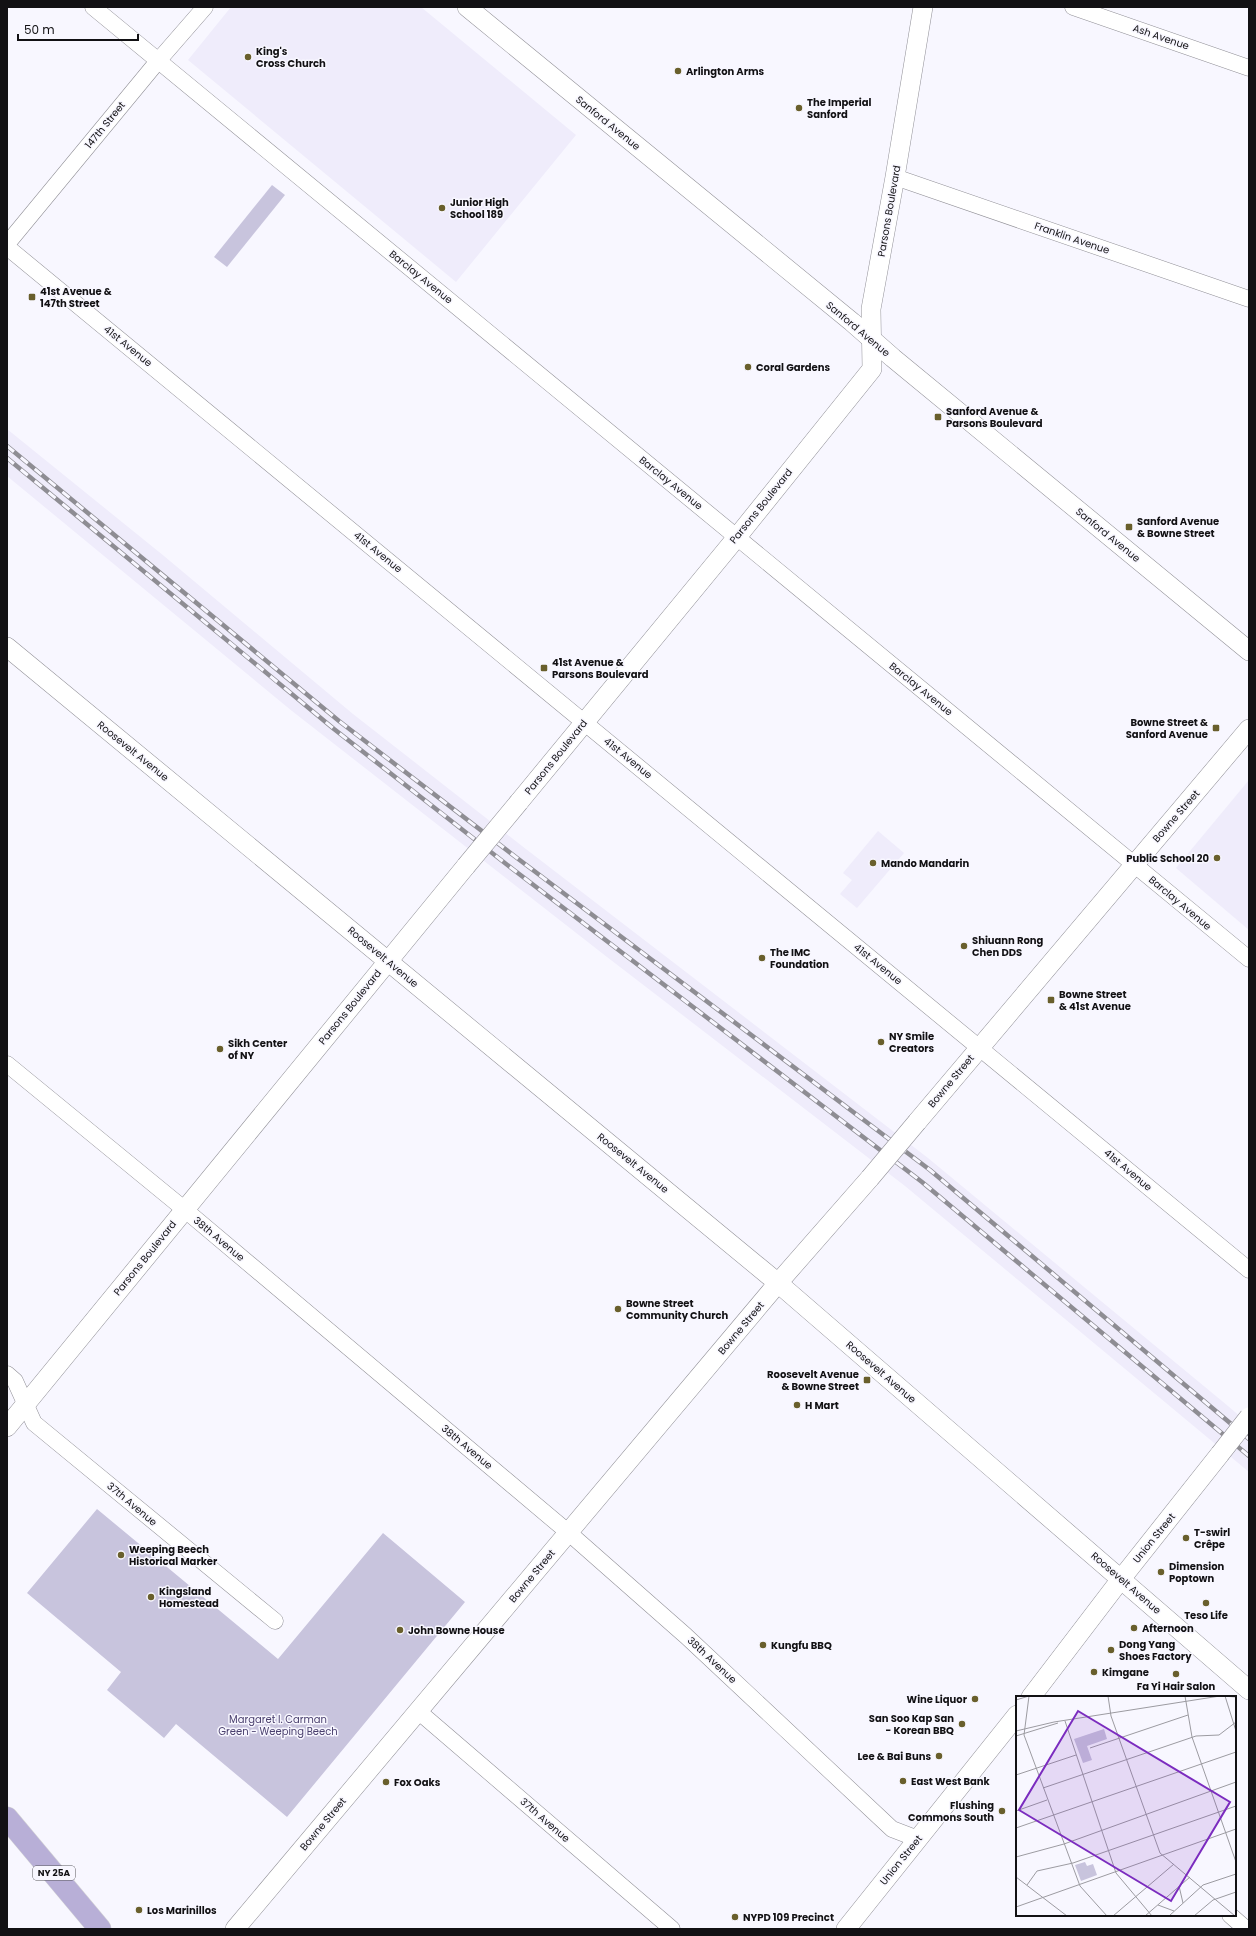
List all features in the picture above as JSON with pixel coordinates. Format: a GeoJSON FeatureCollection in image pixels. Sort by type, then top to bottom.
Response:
{"type":"FeatureCollection","features":[{"type":"Feature","properties":{"kind":"main road","name":"NY 25A"},"geometry":{"type":"LineString","coordinates":[[7,1818],[100,1929]]}},
{"type":"Feature","properties":{"kind":"street","name":"Barclay Avenue"},"geometry":{"type":"LineString","coordinates":[[93,7],[1249,959]]}},
{"type":"Feature","properties":{"kind":"street","name":"147th Street"},"geometry":{"type":"LineString","coordinates":[[7,245],[158,61],[205,7]]}},
{"type":"Feature","properties":{"kind":"street","name":"Sanford Avenue"},"geometry":{"type":"LineString","coordinates":[[467,7],[1249,651]]}},
{"type":"Feature","properties":{"kind":"street","name":"Parsons Boulevard"},"geometry":{"type":"LineString","coordinates":[[7,1427],[27,1405],[184,1209],[737,537],[872,369],[871,309],[895,177],[923,7]]}},
{"type":"Feature","properties":{"kind":"street","name":"Ash Avenue"},"geometry":{"type":"LineString","coordinates":[[1073,7],[1249,68]]}},
{"type":"Feature","properties":{"kind":"street","name":"Franklin Avenue"},"geometry":{"type":"LineString","coordinates":[[895,177],[1249,299]]}},
{"type":"Feature","properties":{"kind":"street","name":"41st Avenue"},"geometry":{"type":"LineString","coordinates":[[7,245],[1249,1270]]}},
{"type":"Feature","properties":{"kind":"street","name":"Roosevelt Avenue"},"geometry":{"type":"LineString","coordinates":[[7,647],[778,1283],[1249,1690]]}},
{"type":"Feature","properties":{"kind":"street","name":"Bowne Street"},"geometry":{"type":"LineString","coordinates":[[235,1929],[778,1283],[870,1178],[979,1047],[1249,729]]}},
{"type":"Feature","properties":{"kind":"street","name":"38th Avenue"},"geometry":{"type":"LineString","coordinates":[[7,1064],[184,1209],[569,1533],[686,1636],[892,1829],[918,1839]]}},
{"type":"Feature","properties":{"kind":"street","name":"37th Avenue"},"geometry":{"type":"LineString","coordinates":[[7,1374],[15,1381],[34,1422],[275,1621]]}},
{"type":"Feature","properties":{"kind":"street","name":"Union Street"},"geometry":{"type":"LineString","coordinates":[[1032,1696],[1121,1579],[1249,1417]]}},
{"type":"Feature","properties":{"kind":"street","name":"37th Avenue"},"geometry":{"type":"LineString","coordinates":[[418,1711],[672,1929]]}},
{"type":"Feature","properties":{"kind":"street","name":"Union Street"},"geometry":{"type":"LineString","coordinates":[[846,1929],[918,1839],[1014,1724]]}},
{"type":"Feature","properties":{"kind":"street"},"geometry":{"type":"LineString","coordinates":[[1231,1916],[1246,1929]]}},
{"type":"Feature","properties":{"kind":"shaded area","name":"Junior High School 189"},"geometry":{"type":"Polygon","coordinates":[[[231,7],[421,7],[576,135],[456,282],[188,60],[231,7]]]}},
{"type":"Feature","properties":{"kind":"shaded area"},"geometry":{"type":"Polygon","coordinates":[[[7,429],[164,556],[353,714],[928,1158],[1228,1406],[1249,1424],[1249,1472],[905,1186],[607,957],[292,711],[7,476],[7,429]]]}},
{"type":"Feature","properties":{"kind":"shaded area","name":"Public School 20"},"geometry":{"type":"Polygon","coordinates":[[[1249,780],[1249,930],[1176,868],[1249,780]]]}},
{"type":"Feature","properties":{"kind":"shaded area","name":"Mando Mandarin"},"geometry":{"type":"Polygon","coordinates":[[[878,831],[904,853],[857,908],[840,894],[852,880],[843,873],[878,831]]]}},
{"type":"Feature","properties":{"kind":"green space"},"geometry":{"type":"Polygon","coordinates":[[[272,185],[285,195],[227,267],[214,257],[272,185]]]}},
{"type":"Feature","properties":{"kind":"green space","name":"Margaret I. Carman Green - Weeping Beech"},"geometry":{"type":"Polygon","coordinates":[[[97,1509],[278,1659],[383,1533],[465,1602],[287,1817],[176,1724],[164,1738],[107,1690],[121,1672],[27,1593],[97,1509]]]}},
{"type":"Feature","properties":{"kind":"railway"},"geometry":{"type":"LineString","coordinates":[[7,446],[339,721],[517,858],[930,1170],[1249,1439]]}},
{"type":"Feature","properties":{"kind":"railway"},"geometry":{"type":"LineString","coordinates":[[7,458],[334,729],[510,867],[922,1182],[1249,1456]]}},
{"type":"Feature","properties":{"kind":"place","name":"King's Cross Church"},"geometry":{"type":"Point","coordinates":[248,57]}},
{"type":"Feature","properties":{"kind":"place","name":"Arlington Arms"},"geometry":{"type":"Point","coordinates":[678,71]}},
{"type":"Feature","properties":{"kind":"place","name":"The Imperial Sanford"},"geometry":{"type":"Point","coordinates":[799,108]}},
{"type":"Feature","properties":{"kind":"place","name":"Junior High School 189"},"geometry":{"type":"Point","coordinates":[442,208]}},
{"type":"Feature","properties":{"kind":"place","name":"41st Avenue & 147th Street"},"geometry":{"type":"Point","coordinates":[32,297]}},
{"type":"Feature","properties":{"kind":"place","name":"Coral Gardens"},"geometry":{"type":"Point","coordinates":[748,367]}},
{"type":"Feature","properties":{"kind":"place","name":"Sanford Avenue & Parsons Boulevard"},"geometry":{"type":"Point","coordinates":[938,417]}},
{"type":"Feature","properties":{"kind":"place","name":"Sanford Avenue & Bowne Street"},"geometry":{"type":"Point","coordinates":[1129,527]}},
{"type":"Feature","properties":{"kind":"place","name":"41st Avenue & Parsons Boulevard"},"geometry":{"type":"Point","coordinates":[544,668]}},
{"type":"Feature","properties":{"kind":"place","name":"Bowne Street & Sanford Avenue"},"geometry":{"type":"Point","coordinates":[1216,728]}},
{"type":"Feature","properties":{"kind":"place","name":"Public School 20"},"geometry":{"type":"Point","coordinates":[1217,858]}},
{"type":"Feature","properties":{"kind":"place","name":"Mando Mandarin"},"geometry":{"type":"Point","coordinates":[873,863]}},
{"type":"Feature","properties":{"kind":"place","name":"Shiuann Rong Chen DDS"},"geometry":{"type":"Point","coordinates":[964,946]}},
{"type":"Feature","properties":{"kind":"place","name":"The IMC Foundation"},"geometry":{"type":"Point","coordinates":[762,958]}},
{"type":"Feature","properties":{"kind":"place","name":"Bowne Street & 41st Avenue"},"geometry":{"type":"Point","coordinates":[1051,1000]}},
{"type":"Feature","properties":{"kind":"place","name":"NY Smile Creators"},"geometry":{"type":"Point","coordinates":[881,1042]}},
{"type":"Feature","properties":{"kind":"place","name":"Sikh Center of NY"},"geometry":{"type":"Point","coordinates":[220,1049]}},
{"type":"Feature","properties":{"kind":"place","name":"Bowne Street Community Church"},"geometry":{"type":"Point","coordinates":[618,1309]}},
{"type":"Feature","properties":{"kind":"place","name":"Roosevelt Avenue & Bowne Street"},"geometry":{"type":"Point","coordinates":[867,1380]}},
{"type":"Feature","properties":{"kind":"place","name":"H Mart"},"geometry":{"type":"Point","coordinates":[797,1405]}},
{"type":"Feature","properties":{"kind":"place","name":"T-swirl Crêpe"},"geometry":{"type":"Point","coordinates":[1186,1538]}},
{"type":"Feature","properties":{"kind":"place","name":"Weeping Beech Historical Marker"},"geometry":{"type":"Point","coordinates":[121,1555]}},
{"type":"Feature","properties":{"kind":"place","name":"Dimension Poptown"},"geometry":{"type":"Point","coordinates":[1161,1572]}},
{"type":"Feature","properties":{"kind":"place","name":"Kingsland Homestead"},"geometry":{"type":"Point","coordinates":[151,1597]}},
{"type":"Feature","properties":{"kind":"place","name":"Teso Life"},"geometry":{"type":"Point","coordinates":[1206,1603]}},
{"type":"Feature","properties":{"kind":"place","name":"Afternoon"},"geometry":{"type":"Point","coordinates":[1134,1628]}},
{"type":"Feature","properties":{"kind":"place","name":"John Bowne House"},"geometry":{"type":"Point","coordinates":[400,1630]}},
{"type":"Feature","properties":{"kind":"place","name":"Kungfu BBQ"},"geometry":{"type":"Point","coordinates":[763,1645]}},
{"type":"Feature","properties":{"kind":"place","name":"Dong Yang Shoes Factory"},"geometry":{"type":"Point","coordinates":[1111,1650]}},
{"type":"Feature","properties":{"kind":"place","name":"Kimgane"},"geometry":{"type":"Point","coordinates":[1094,1672]}},
{"type":"Feature","properties":{"kind":"place","name":"Fa Yi Hair Salon"},"geometry":{"type":"Point","coordinates":[1176,1674]}},
{"type":"Feature","properties":{"kind":"place","name":"Wine Liquor"},"geometry":{"type":"Point","coordinates":[975,1699]}},
{"type":"Feature","properties":{"kind":"place","name":"San Soo Kap San - Korean BBQ"},"geometry":{"type":"Point","coordinates":[962,1724]}},
{"type":"Feature","properties":{"kind":"place","name":"Lee & Bai Buns"},"geometry":{"type":"Point","coordinates":[939,1756]}},
{"type":"Feature","properties":{"kind":"place","name":"East West Bank"},"geometry":{"type":"Point","coordinates":[903,1781]}},
{"type":"Feature","properties":{"kind":"place","name":"Fox Oaks"},"geometry":{"type":"Point","coordinates":[386,1782]}},
{"type":"Feature","properties":{"kind":"place","name":"Flushing Commons South"},"geometry":{"type":"Point","coordinates":[1002,1811]}},
{"type":"Feature","properties":{"kind":"place","name":"Los Marinillos"},"geometry":{"type":"Point","coordinates":[139,1910]}},
{"type":"Feature","properties":{"kind":"place","name":"NYPD 109 Precinct"},"geometry":{"type":"Point","coordinates":[735,1917]}}]}
